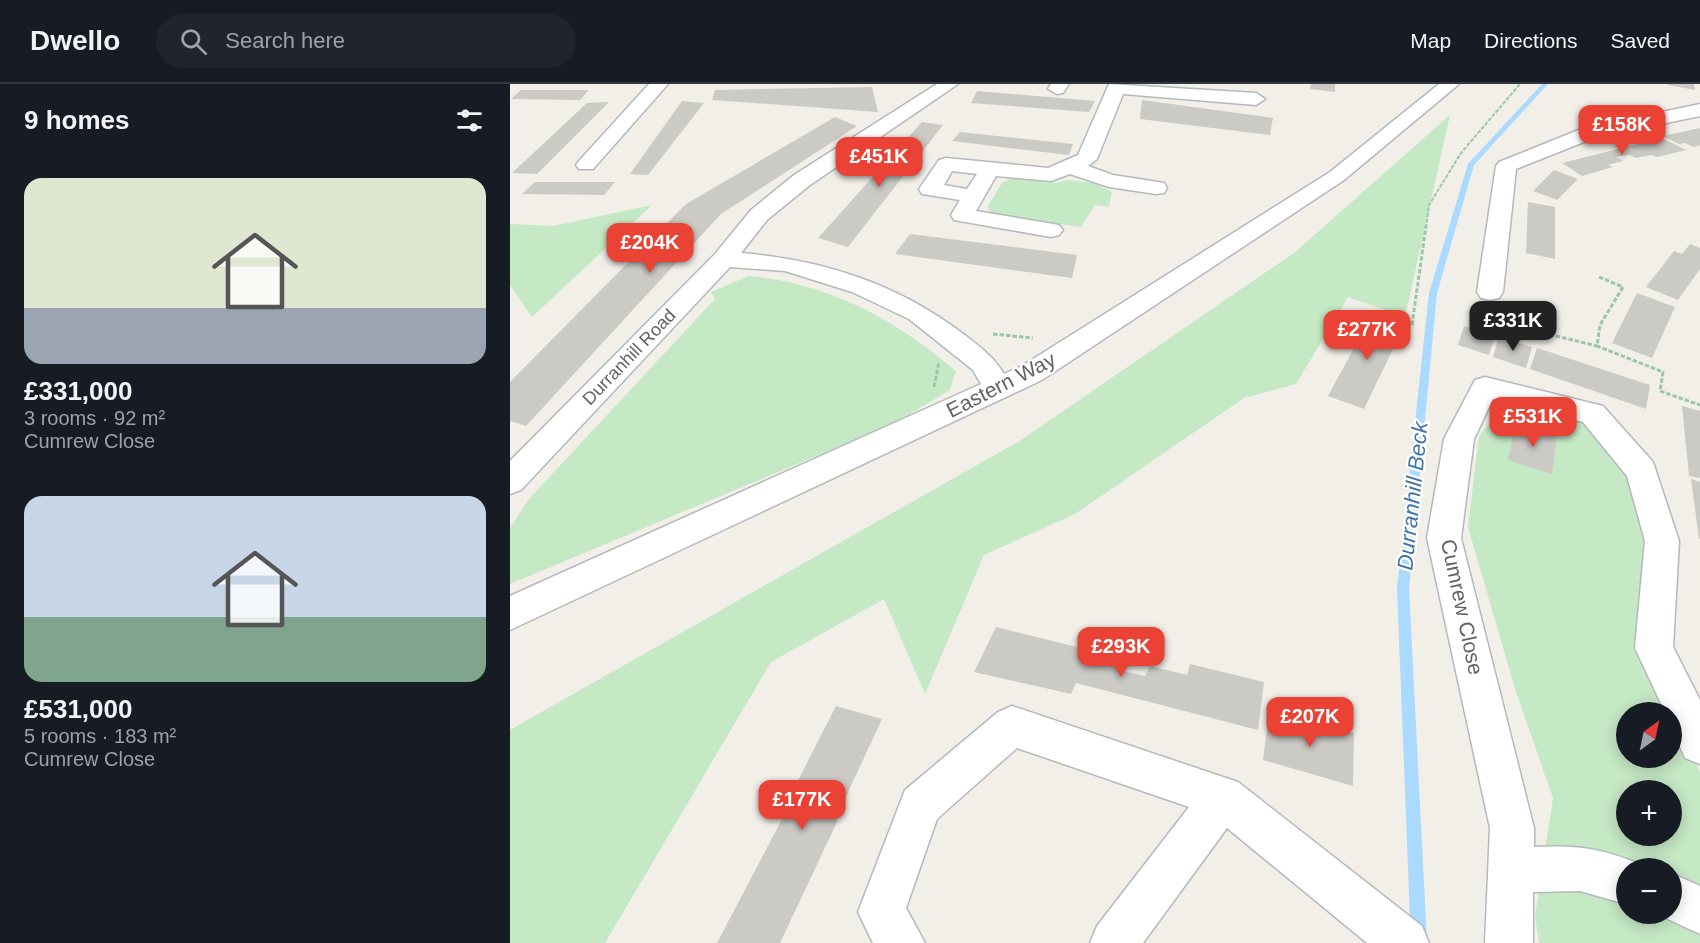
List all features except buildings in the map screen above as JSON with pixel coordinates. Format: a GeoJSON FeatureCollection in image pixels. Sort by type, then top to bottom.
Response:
{"type":"FeatureCollection","features":[{"type":"Feature","properties":{"kind":"street"},"geometry":{"type":"LineString","coordinates":[[586,165],[659,84]]}},
{"type":"Feature","properties":{"kind":"street","name":"Eastern Way"},"geometry":{"type":"LineString","coordinates":[[510,613],[1032,374],[1338,176],[1450,84]]}},
{"type":"Feature","properties":{"kind":"street"},"geometry":{"type":"LineString","coordinates":[[973,196],[930,189],[946,164],[1051,175],[1087,159],[1117,86],[1256,99]]}},
{"type":"Feature","properties":{"kind":"street","name":"Durranhill Road"},"geometry":{"type":"LineString","coordinates":[[510,481],[724,259],[759,215],[802,180],[933,87]]}},
{"type":"Feature","properties":{"kind":"street"},"geometry":{"type":"LineString","coordinates":[[1490,292],[1506,165],[1588,133],[1700,110]]}},
{"type":"Feature","properties":{"kind":"street"},"geometry":{"type":"LineString","coordinates":[[1069,167],[1109,181],[1156,188]]}},
{"type":"Feature","properties":{"kind":"street"},"geometry":{"type":"LineString","coordinates":[[990,169],[962,215],[1051,230]]}},
{"type":"Feature","properties":{"kind":"street"},"geometry":{"type":"LineString","coordinates":[[724,259],[787,264],[861,286],[926,319],[984,364],[998,389]]}},
{"type":"Feature","properties":{"kind":"street","name":"Cumrew Close"},"geometry":{"type":"LineString","coordinates":[[1509,943],[1512,828],[1444,538],[1459,439],[1485,387],[1593,414],[1642,471],[1662,541],[1654,648],[1685,688],[1700,743]]}},
{"type":"Feature","properties":{"kind":"street"},"geometry":{"type":"LineString","coordinates":[[901,943],[881,912],[920,805],[1012,726],[1223,797],[1405,943]]}},
{"type":"Feature","properties":{"kind":"street"},"geometry":{"type":"LineString","coordinates":[[1114,943],[1223,797]]}},
{"type":"Feature","properties":{"kind":"street"},"geometry":{"type":"LineString","coordinates":[[1511,870],[1580,868],[1616,878]]}},
{"type":"Feature","properties":{"kind":"street"},"geometry":{"type":"LineString","coordinates":[[1682,902],[1700,911]]}},
{"type":"Feature","properties":{"kind":"path"},"geometry":{"type":"LineString","coordinates":[[1412,325],[1429,205],[1461,153],[1520,84]]}},
{"type":"Feature","properties":{"kind":"path"},"geometry":{"type":"LineString","coordinates":[[1597,346],[1600,325],[1623,287],[1599,277]]}},
{"type":"Feature","properties":{"kind":"path"},"geometry":{"type":"LineString","coordinates":[[1499,322],[1568,341],[1597,346],[1663,372],[1660,391],[1700,405]]}},
{"type":"Feature","properties":{"kind":"green space"},"geometry":{"type":"Polygon","coordinates":[[[1450,115],[1405,317],[1348,297],[1296,384],[1244,398],[1075,514],[984,555],[925,694],[884,599],[771,662],[605,943],[510,943],[510,730],[1021,440],[1294,253],[1450,115]]]}},
{"type":"Feature","properties":{"kind":"green space"},"geometry":{"type":"Polygon","coordinates":[[[1011,178],[1056,183],[1069,180],[1094,183],[1112,192],[1109,207],[1095,205],[1081,227],[990,214],[988,206],[1002,183],[1011,178]]]}},
{"type":"Feature","properties":{"kind":"green space"},"geometry":{"type":"Polygon","coordinates":[[[652,205],[532,317],[510,285],[510,224],[553,226],[652,205]]]}},
{"type":"Feature","properties":{"kind":"green space"},"geometry":{"type":"Polygon","coordinates":[[[749,276],[807,287],[860,307],[885,320],[956,371],[950,390],[893,424],[510,584],[510,528],[529,499],[715,299],[711,292],[749,276]]]}},
{"type":"Feature","properties":{"kind":"green space"},"geometry":{"type":"Polygon","coordinates":[[[1524,408],[1597,422],[1652,514],[1644,636],[1671,702],[1616,702],[1616,768],[1682,768],[1682,728],[1700,772],[1700,943],[1539,943],[1535,916],[1553,798],[1515,689],[1468,527],[1479,436],[1498,413],[1524,408]]]}},
{"type":"Feature","properties":{"kind":"waterway","name":"Durranhill Beck"},"geometry":{"type":"LineString","coordinates":[[1419,943],[1403,588],[1433,293],[1471,164],[1545,84]]}}]}
